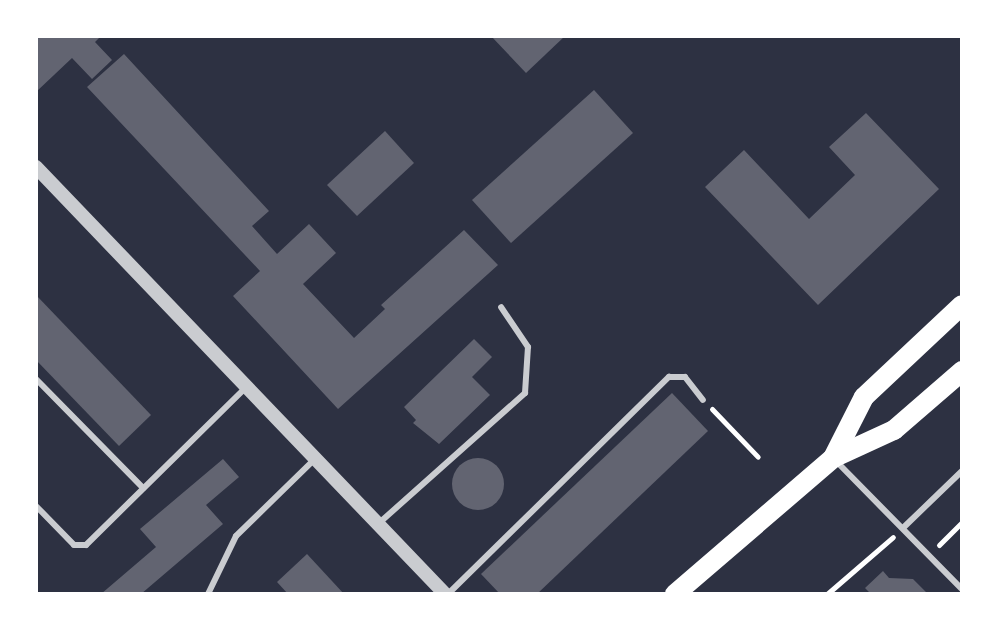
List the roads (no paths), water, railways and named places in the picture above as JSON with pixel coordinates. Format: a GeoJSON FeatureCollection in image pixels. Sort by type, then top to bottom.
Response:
{"type":"FeatureCollection","features":[{"type":"Feature","properties":{"kind":"main road"},"geometry":{"type":"LineString","coordinates":[[833,458],[864,397],[962,305]]}},
{"type":"Feature","properties":{"kind":"main road"},"geometry":{"type":"LineString","coordinates":[[675,594],[833,458],[894,430],[962,371]]}},
{"type":"Feature","properties":{"kind":"street"},"geometry":{"type":"LineString","coordinates":[[36,167],[446,594]]}},
{"type":"Feature","properties":{"kind":"lane"},"geometry":{"type":"LineString","coordinates":[[378,524],[525,393],[528,347],[501,307]]}},
{"type":"Feature","properties":{"kind":"lane"},"geometry":{"type":"LineString","coordinates":[[446,594],[669,377],[685,377],[703,400]]}},
{"type":"Feature","properties":{"kind":"lane"},"geometry":{"type":"LineString","coordinates":[[36,379],[143,488]]}},
{"type":"Feature","properties":{"kind":"lane"},"geometry":{"type":"LineString","coordinates":[[36,506],[74,545],[82,547],[246,387]]}},
{"type":"Feature","properties":{"kind":"lane"},"geometry":{"type":"LineString","coordinates":[[833,458],[962,589]]}},
{"type":"Feature","properties":{"kind":"lane"},"geometry":{"type":"LineString","coordinates":[[208,594],[236,536],[315,459]]}},
{"type":"Feature","properties":{"kind":"lane"},"geometry":{"type":"LineString","coordinates":[[904,527],[962,471]]}}]}
